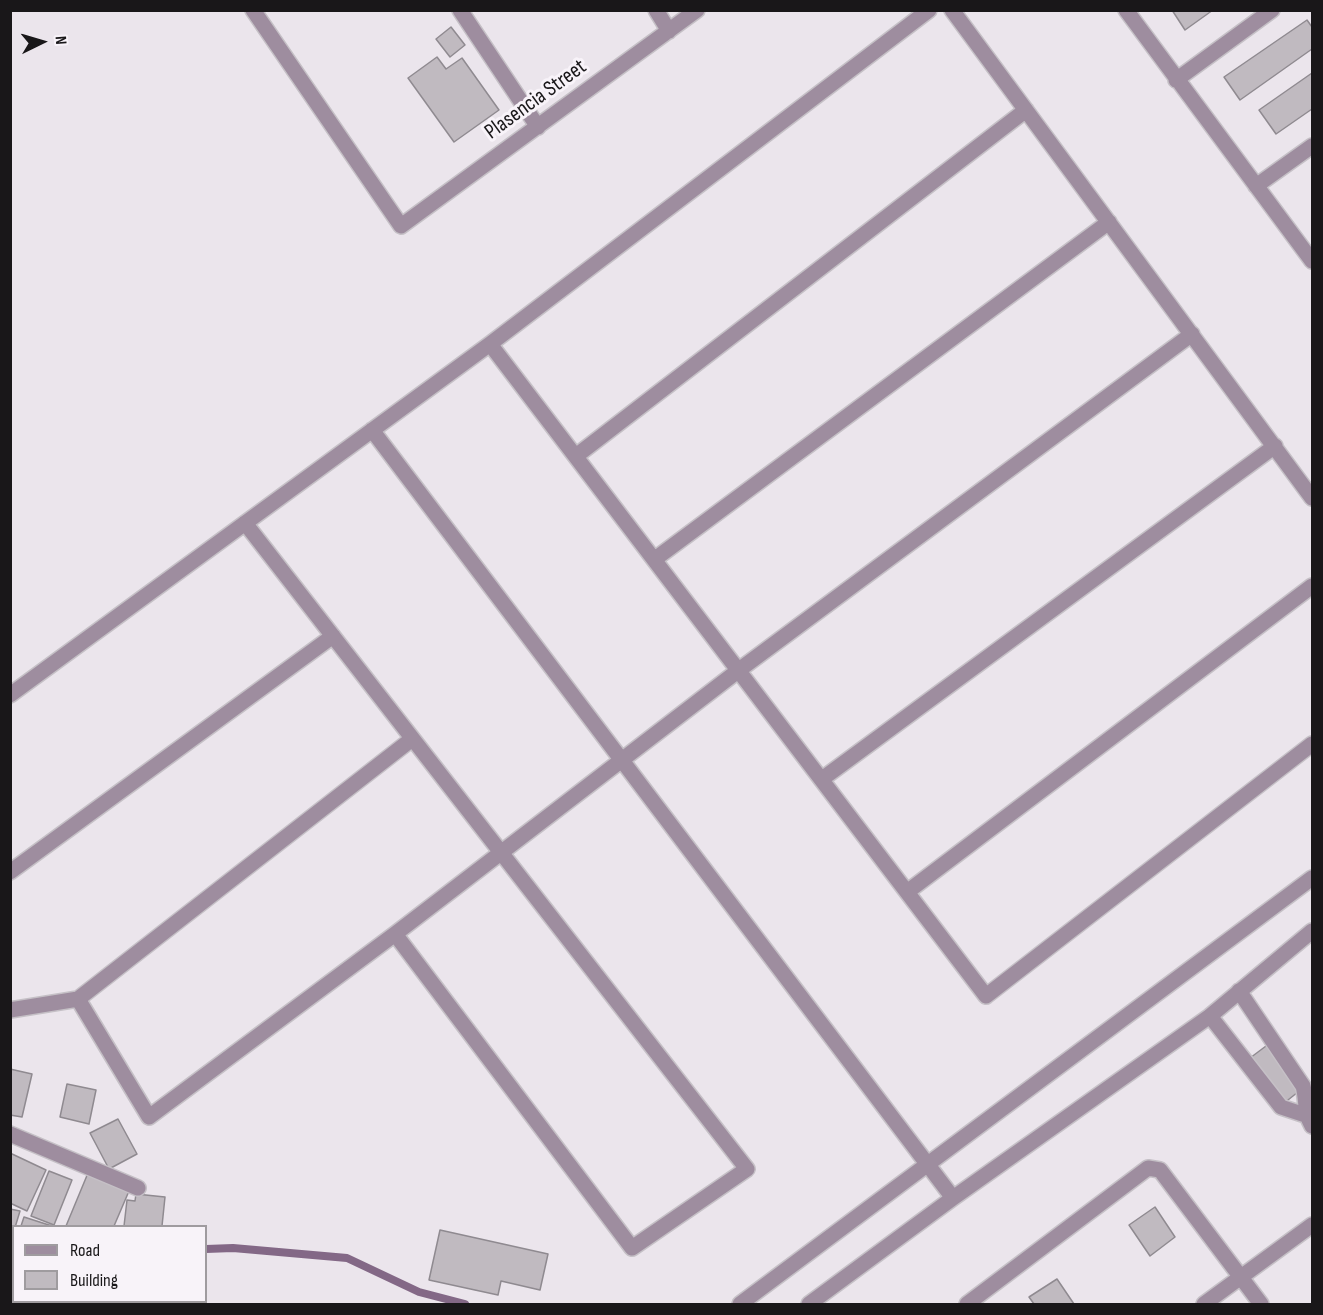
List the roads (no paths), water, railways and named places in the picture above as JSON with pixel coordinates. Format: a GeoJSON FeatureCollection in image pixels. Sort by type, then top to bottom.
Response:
{"type":"FeatureCollection","features":[{"type":"Feature","properties":{"kind":"street","name":"Plasencia Street"},"geometry":{"type":"LineString","coordinates":[[253,10],[401,226],[697,10]]}},
{"type":"Feature","properties":{"kind":"street"},"geometry":{"type":"LineString","coordinates":[[460,10],[538,127]]}},
{"type":"Feature","properties":{"kind":"street"},"geometry":{"type":"LineString","coordinates":[[656,10],[669,31]]}},
{"type":"Feature","properties":{"kind":"street"},"geometry":{"type":"LineString","coordinates":[[10,695],[490,344],[929,10]]}},
{"type":"Feature","properties":{"kind":"street"},"geometry":{"type":"LineString","coordinates":[[952,10],[1312,498]]}},
{"type":"Feature","properties":{"kind":"street"},"geometry":{"type":"LineString","coordinates":[[1126,10],[1312,261]]}},
{"type":"Feature","properties":{"kind":"street"},"geometry":{"type":"LineString","coordinates":[[1176,80],[1272,10]]}},
{"type":"Feature","properties":{"kind":"street"},"geometry":{"type":"LineString","coordinates":[[576,456],[1026,110]]}},
{"type":"Feature","properties":{"kind":"street"},"geometry":{"type":"LineString","coordinates":[[1256,186],[1312,146]]}},
{"type":"Feature","properties":{"kind":"street"},"geometry":{"type":"LineString","coordinates":[[655,559],[1109,222]]}},
{"type":"Feature","properties":{"kind":"street"},"geometry":{"type":"LineString","coordinates":[[78,999],[149,1117],[395,934],[739,670],[1192,334]]}},
{"type":"Feature","properties":{"kind":"street"},"geometry":{"type":"LineString","coordinates":[[490,344],[986,996],[1312,744]]}},
{"type":"Feature","properties":{"kind":"street"},"geometry":{"type":"LineString","coordinates":[[372,430],[953,1198]]}},
{"type":"Feature","properties":{"kind":"street"},"geometry":{"type":"LineString","coordinates":[[822,779],[1275,446]]}},
{"type":"Feature","properties":{"kind":"street"},"geometry":{"type":"LineString","coordinates":[[245,523],[747,1169],[632,1248],[395,934]]}},
{"type":"Feature","properties":{"kind":"street"},"geometry":{"type":"LineString","coordinates":[[907,892],[1312,586]]}},
{"type":"Feature","properties":{"kind":"street"},"geometry":{"type":"LineString","coordinates":[[10,872],[333,636]]}},
{"type":"Feature","properties":{"kind":"street"},"geometry":{"type":"LineString","coordinates":[[10,1010],[78,999],[412,738]]}},
{"type":"Feature","properties":{"kind":"street"},"geometry":{"type":"LineString","coordinates":[[740,1305],[1312,878]]}},
{"type":"Feature","properties":{"kind":"street"},"geometry":{"type":"LineString","coordinates":[[809,1305],[953,1198],[1210,1016],[1312,932]]}},
{"type":"Feature","properties":{"kind":"street"},"geometry":{"type":"LineString","coordinates":[[1239,990],[1303,1086],[1309,1120]]}},
{"type":"Feature","properties":{"kind":"street"},"geometry":{"type":"LineString","coordinates":[[1210,1016],[1281,1107],[1309,1120]]}},
{"type":"Feature","properties":{"kind":"street"},"geometry":{"type":"LineString","coordinates":[[10,1134],[138,1188]]}},
{"type":"Feature","properties":{"kind":"street"},"geometry":{"type":"LineString","coordinates":[[967,1305],[1148,1168],[1160,1170],[1261,1305]]}},
{"type":"Feature","properties":{"kind":"street"},"geometry":{"type":"LineString","coordinates":[[1204,1305],[1312,1225]]}},
{"type":"Feature","properties":{"kind":"waterway"},"geometry":{"type":"LineString","coordinates":[[207,1249],[233,1248],[347,1258],[419,1292],[465,1304]]}}]}
